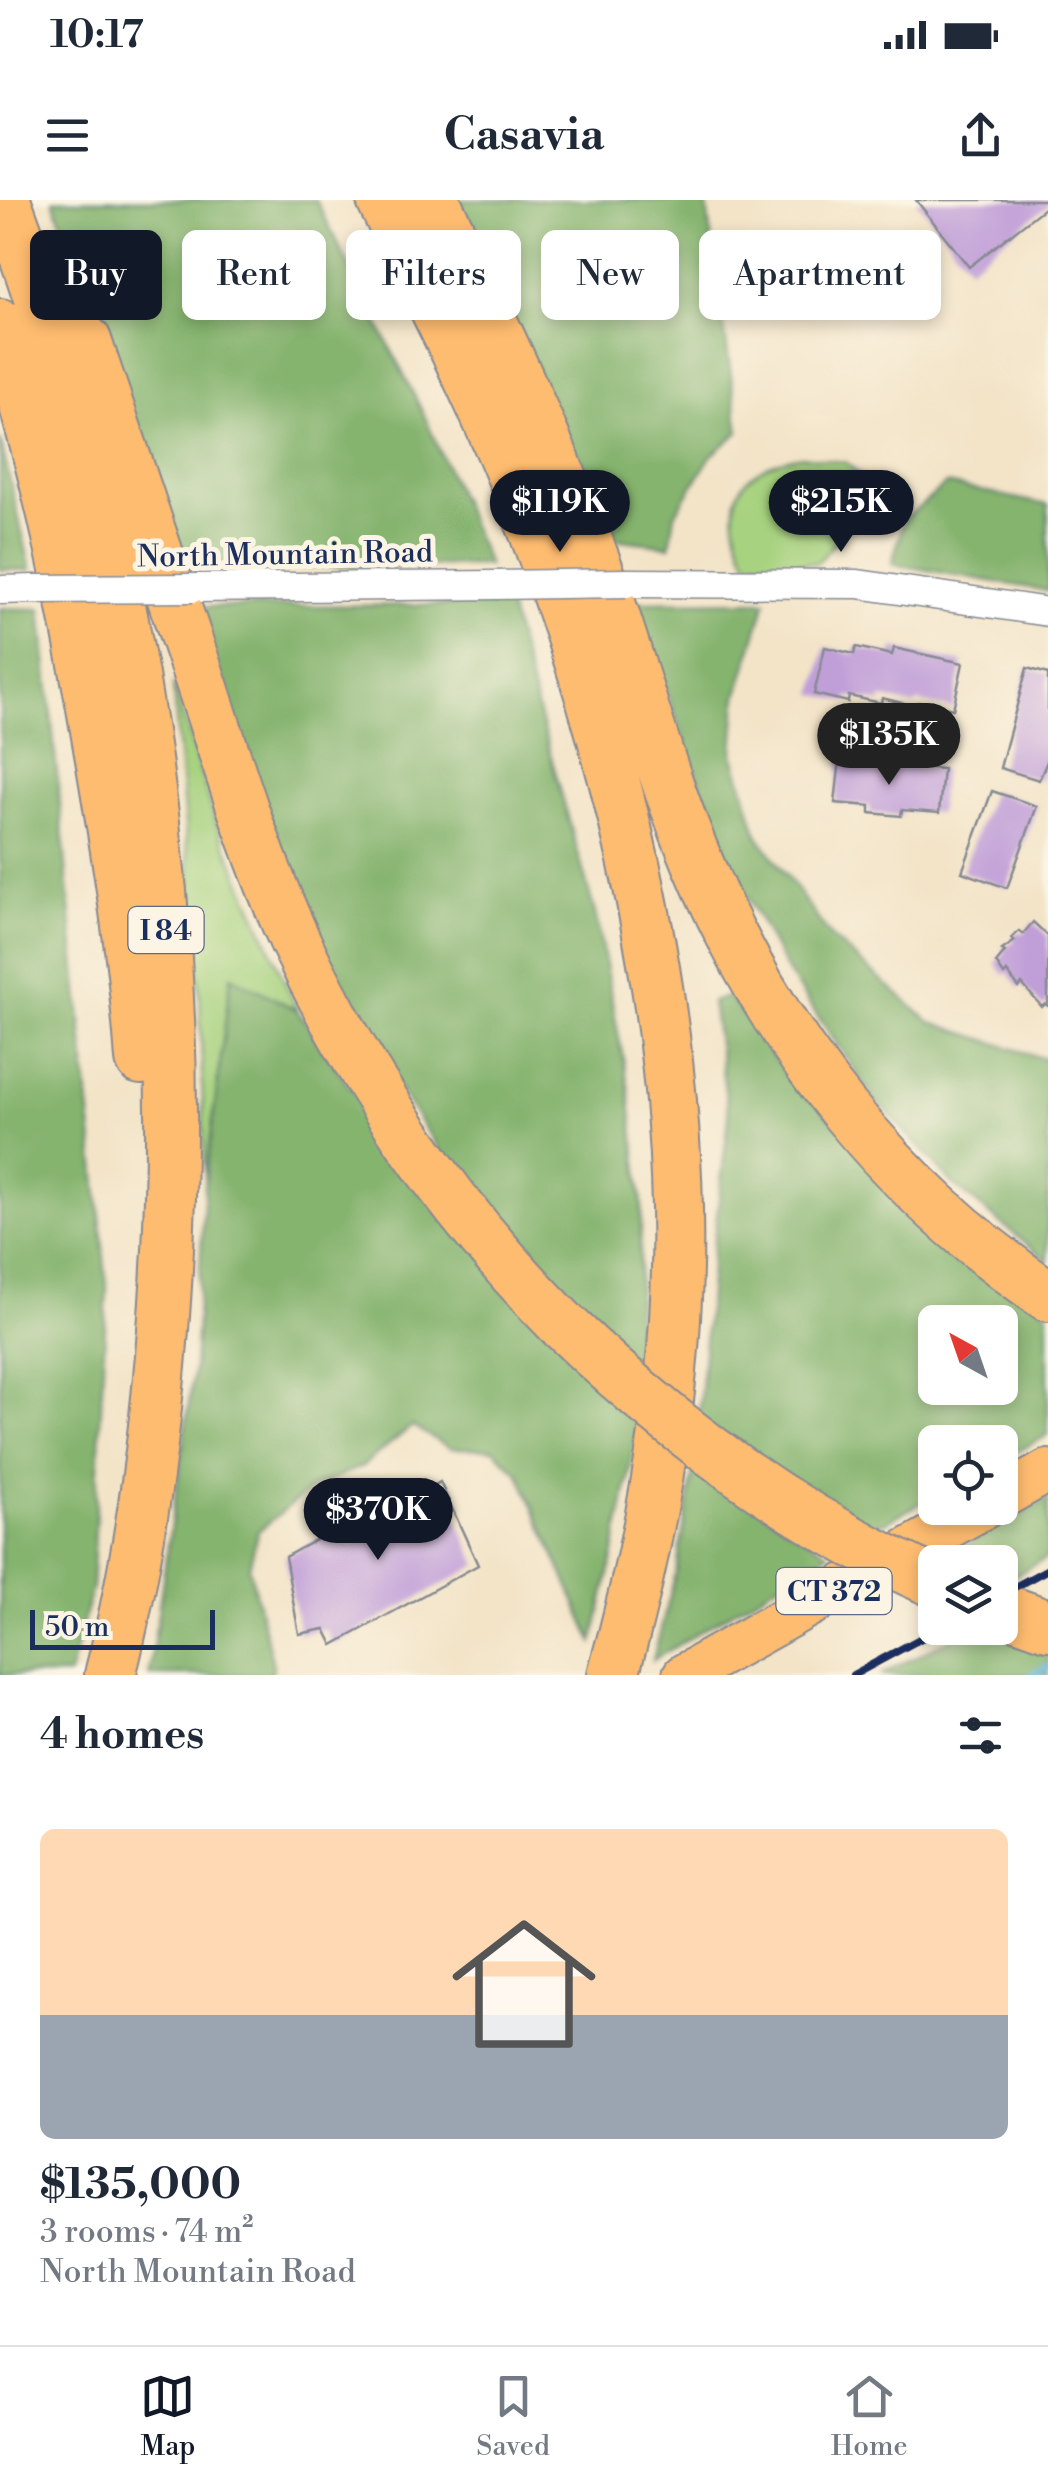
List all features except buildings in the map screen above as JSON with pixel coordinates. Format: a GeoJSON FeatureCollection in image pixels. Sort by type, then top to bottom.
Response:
{"type":"FeatureCollection","features":[{"type":"Feature","properties":{"kind":"highway","name":"I 84"},"geometry":{"type":"LineString","coordinates":[[5,200],[58,358],[93,487],[123,623],[161,875],[170,988],[172,1146],[166,1279],[144,1501],[110,1675]]}},
{"type":"Feature","properties":{"kind":"highway"},"geometry":{"type":"LineString","coordinates":[[34,200],[126,458],[242,807],[296,942],[346,1038],[417,1150],[487,1243],[562,1324],[636,1392],[737,1472],[838,1534],[918,1574]]}},
{"type":"Feature","properties":{"kind":"highway"},"geometry":{"type":"LineString","coordinates":[[395,206],[540,424],[602,582],[694,853],[758,987],[821,1083],[886,1158],[956,1225],[1048,1296]]}},
{"type":"Feature","properties":{"kind":"highway"},"geometry":{"type":"LineString","coordinates":[[395,206],[547,563],[598,724],[646,922],[658,1002],[672,1142],[677,1264],[670,1382],[642,1560],[613,1675]]}},
{"type":"Feature","properties":{"kind":"highway"},"geometry":{"type":"LineString","coordinates":[[0,324],[48,490],[78,623],[128,934],[141,1056],[147,1180],[166,1279]]}},
{"type":"Feature","properties":{"kind":"highway"},"geometry":{"type":"LineString","coordinates":[[1018,1614],[1048,1625]]}},
{"type":"Feature","properties":{"kind":"main road"},"geometry":{"type":"LineString","coordinates":[[1018,1488],[1048,1471]]}},
{"type":"Feature","properties":{"kind":"main road","name":"CT 372"},"geometry":{"type":"LineString","coordinates":[[684,1675],[953,1525]]}},
{"type":"Feature","properties":{"kind":"street","name":"North Mountain Road"},"geometry":{"type":"LineString","coordinates":[[0,590],[778,582],[858,584],[1048,612]]}},
{"type":"Feature","properties":{"kind":"green space"},"geometry":{"type":"Polygon","coordinates":[[[53,200],[316,200],[346,260],[346,320],[376,320],[427,421],[488,565],[178,569],[97,320],[162,320],[162,230],[64,230],[53,200]]]}},
{"type":"Feature","properties":{"kind":"green space"},"geometry":{"type":"Polygon","coordinates":[[[457,200],[706,200],[710,230],[699,230],[699,320],[723,320],[739,432],[711,456],[675,514],[670,546],[615,539],[513,320],[521,320],[521,230],[471,230],[457,200]]]}},
{"type":"Feature","properties":{"kind":"green space"},"geometry":{"type":"Polygon","coordinates":[[[0,439],[31,570],[0,570],[0,439]]]}},
{"type":"Feature","properties":{"kind":"green space"},"geometry":{"type":"Polygon","coordinates":[[[802,456],[847,463],[862,478],[853,514],[817,563],[747,561],[735,520],[740,490],[762,468],[802,456]]]}},
{"type":"Feature","properties":{"kind":"green space"},"geometry":{"type":"Polygon","coordinates":[[[946,484],[1048,505],[1048,591],[892,564],[904,520],[946,484]]]}},
{"type":"Feature","properties":{"kind":"green space"},"geometry":{"type":"Polygon","coordinates":[[[766,601],[737,697],[733,753],[758,836],[830,936],[930,1022],[1048,1060],[1048,1261],[955,1186],[873,1097],[788,973],[730,865],[634,602],[766,601]]]}},
{"type":"Feature","properties":{"kind":"green space"},"geometry":{"type":"Polygon","coordinates":[[[508,604],[596,917],[628,1085],[642,1204],[635,1371],[469,1194],[332,990],[188,607],[508,604]]]}},
{"type":"Feature","properties":{"kind":"green space"},"geometry":{"type":"Polygon","coordinates":[[[0,608],[41,609],[107,1288],[92,1588],[69,1675],[0,1675],[0,608]]]}},
{"type":"Feature","properties":{"kind":"green space"},"geometry":{"type":"Polygon","coordinates":[[[173,683],[216,823],[297,1010],[231,977],[205,1184],[200,996],[173,683]]]}},
{"type":"Feature","properties":{"kind":"green space"},"geometry":{"type":"Polygon","coordinates":[[[231,976],[297,1010],[346,1082],[639,1422],[593,1642],[519,1474],[494,1449],[450,1448],[412,1426],[361,1467],[313,1487],[258,1531],[249,1567],[273,1665],[272,1675],[149,1675],[194,1368],[205,1184],[231,976]]]}},
{"type":"Feature","properties":{"kind":"green space"},"geometry":{"type":"Polygon","coordinates":[[[729,996],[774,1059],[855,1144],[1048,1313],[1048,1435],[1018,1451],[1018,1425],[918,1425],[918,1505],[866,1532],[698,1423],[729,1117],[712,1002],[729,996]]]}},
{"type":"Feature","properties":{"kind":"green space"},"geometry":{"type":"Polygon","coordinates":[[[694,1466],[829,1553],[653,1660],[677,1568],[694,1466]]]}},
{"type":"Feature","properties":{"kind":"green space"},"geometry":{"type":"Polygon","coordinates":[[[1048,1499],[1048,1557],[1018,1574],[1018,1545],[965,1545],[1001,1525],[1018,1525],[1018,1516],[1048,1499]]]}},
{"type":"Feature","properties":{"kind":"green space"},"geometry":{"type":"Polygon","coordinates":[[[1018,1635],[1048,1644],[1048,1675],[880,1675],[938,1645],[1018,1645],[1018,1635]]]}},
{"type":"Feature","properties":{"kind":"waterway"},"geometry":{"type":"LineString","coordinates":[[1033,1675],[1048,1667]]}},
{"type":"Feature","properties":{"kind":"railway"},"geometry":{"type":"LineString","coordinates":[[1018,1585],[1048,1569]]}},
{"type":"Feature","properties":{"kind":"railway"},"geometry":{"type":"LineString","coordinates":[[853,1675],[918,1640]]}}]}
